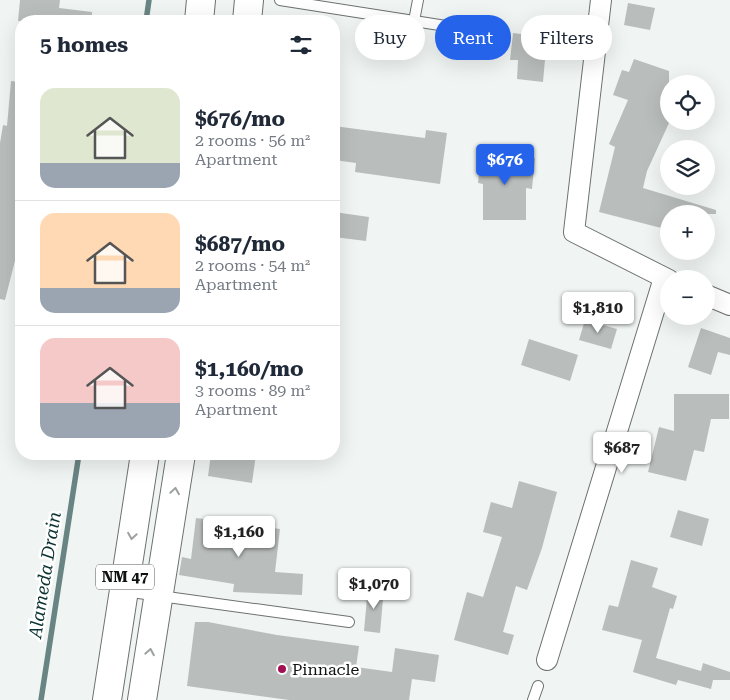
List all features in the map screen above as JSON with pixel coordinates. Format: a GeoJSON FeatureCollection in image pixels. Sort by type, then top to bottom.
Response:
{"type":"FeatureCollection","features":[{"type":"Feature","properties":{"kind":"main road"},"geometry":{"type":"LineString","coordinates":[[200,15],[201,0]]}},
{"type":"Feature","properties":{"kind":"main road"},"geometry":{"type":"LineString","coordinates":[[247,15],[249,0]]}},
{"type":"Feature","properties":{"kind":"main road","name":"NM 47"},"geometry":{"type":"LineString","coordinates":[[107,700],[144,460]]}},
{"type":"Feature","properties":{"kind":"main road","name":"NM 47"},"geometry":{"type":"LineString","coordinates":[[142,700],[180,460]]}},
{"type":"Feature","properties":{"kind":"street"},"geometry":{"type":"LineString","coordinates":[[601,0],[574,232],[660,276]]}},
{"type":"Feature","properties":{"kind":"street"},"geometry":{"type":"LineString","coordinates":[[547,660],[660,298]]}},
{"type":"Feature","properties":{"kind":"street"},"geometry":{"type":"LineString","coordinates":[[715,299],[730,305]]}},
{"type":"Feature","properties":{"kind":"lane"},"geometry":{"type":"LineString","coordinates":[[280,0],[376,15]]}},
{"type":"Feature","properties":{"kind":"lane"},"geometry":{"type":"LineString","coordinates":[[415,15],[418,0]]}},
{"type":"Feature","properties":{"kind":"lane"},"geometry":{"type":"LineString","coordinates":[[123,591],[159,598],[349,622]]}},
{"type":"Feature","properties":{"kind":"lane"},"geometry":{"type":"LineString","coordinates":[[533,700],[538,686]]}},
{"type":"Feature","properties":{"kind":"building"},"geometry":{"type":"Polygon","coordinates":[[[20,0],[60,0],[59,8],[92,12],[92,15],[19,15],[20,0]]]}},
{"type":"Feature","properties":{"kind":"building"},"geometry":{"type":"Polygon","coordinates":[[[628,3],[655,8],[650,30],[624,25],[628,3]]]}},
{"type":"Feature","properties":{"kind":"building"},"geometry":{"type":"Polygon","coordinates":[[[513,33],[521,34],[521,60],[545,60],[543,82],[517,79],[518,60],[511,60],[513,33]]]}},
{"type":"Feature","properties":{"kind":"building"},"geometry":{"type":"Polygon","coordinates":[[[634,59],[669,71],[669,75],[660,75],[660,130],[666,130],[647,171],[643,188],[660,193],[660,195],[666,195],[699,205],[660,205],[660,228],[599,212],[615,147],[609,144],[628,100],[613,95],[622,70],[629,72],[634,59]]]}},
{"type":"Feature","properties":{"kind":"building"},"geometry":{"type":"Polygon","coordinates":[[[11,81],[15,81],[15,261],[5,300],[0,299],[0,143],[3,125],[7,126],[11,81]]]}},
{"type":"Feature","properties":{"kind":"building"},"geometry":{"type":"Polygon","coordinates":[[[340,127],[425,138],[426,130],[447,133],[440,184],[355,172],[356,163],[340,161],[340,127]]]}},
{"type":"Feature","properties":{"kind":"building"},"geometry":{"type":"Polygon","coordinates":[[[481,152],[535,158],[532,189],[526,188],[526,220],[483,220],[483,184],[478,183],[481,152]]]}},
{"type":"Feature","properties":{"kind":"building"},"geometry":{"type":"Polygon","coordinates":[[[340,213],[369,217],[366,241],[340,238],[340,213]]]}},
{"type":"Feature","properties":{"kind":"building"},"geometry":{"type":"Polygon","coordinates":[[[585,320],[617,329],[611,349],[579,340],[585,320]]]}},
{"type":"Feature","properties":{"kind":"building"},"geometry":{"type":"Polygon","coordinates":[[[701,328],[730,338],[730,355],[718,352],[711,375],[688,367],[701,328]]]}},
{"type":"Feature","properties":{"kind":"building"},"geometry":{"type":"Polygon","coordinates":[[[529,339],[578,355],[570,381],[521,365],[529,339]]]}},
{"type":"Feature","properties":{"kind":"building"},"geometry":{"type":"Polygon","coordinates":[[[674,394],[729,394],[729,419],[711,419],[704,452],[694,450],[686,481],[648,472],[659,427],[674,431],[674,394]]]}},
{"type":"Feature","properties":{"kind":"building"},"geometry":{"type":"Polygon","coordinates":[[[210,460],[255,460],[252,483],[208,476],[210,460]]]}},
{"type":"Feature","properties":{"kind":"building"},"geometry":{"type":"Polygon","coordinates":[[[519,481],[557,492],[542,548],[527,590],[516,586],[503,632],[514,635],[508,655],[454,640],[467,592],[483,597],[502,537],[483,532],[491,502],[512,508],[519,481]]]}},
{"type":"Feature","properties":{"kind":"building"},"geometry":{"type":"Polygon","coordinates":[[[678,510],[709,519],[702,546],[670,537],[678,510]]]}},
{"type":"Feature","properties":{"kind":"building"},"geometry":{"type":"Polygon","coordinates":[[[196,518],[280,529],[275,572],[303,574],[302,595],[233,592],[234,584],[179,575],[182,557],[191,559],[196,518]]]}},
{"type":"Feature","properties":{"kind":"building"},"geometry":{"type":"Polygon","coordinates":[[[631,560],[658,568],[652,587],[677,596],[673,609],[670,608],[656,658],[701,671],[703,663],[730,672],[730,680],[713,680],[711,689],[678,680],[676,685],[633,672],[642,640],[602,630],[609,605],[618,607],[631,560]]]}},
{"type":"Feature","properties":{"kind":"building"},"geometry":{"type":"Polygon","coordinates":[[[368,587],[384,588],[380,633],[364,631],[368,587]]]}},
{"type":"Feature","properties":{"kind":"building","name":"Pinnacle"},"geometry":{"type":"Polygon","coordinates":[[[195,622],[208,622],[277,635],[359,646],[356,667],[392,672],[395,648],[439,655],[435,682],[412,679],[409,700],[289,700],[187,686],[195,622]]]}},
{"type":"Feature","properties":{"kind":"waterway","name":"Alameda Drain"},"geometry":{"type":"LineString","coordinates":[[147,15],[149,0]]}},
{"type":"Feature","properties":{"kind":"waterway","name":"Alameda Drain"},"geometry":{"type":"LineString","coordinates":[[41,700],[78,460]]}},
{"type":"Feature","properties":{"kind":"place","name":"Pinnacle"},"geometry":{"type":"Point","coordinates":[282,669]}}]}
